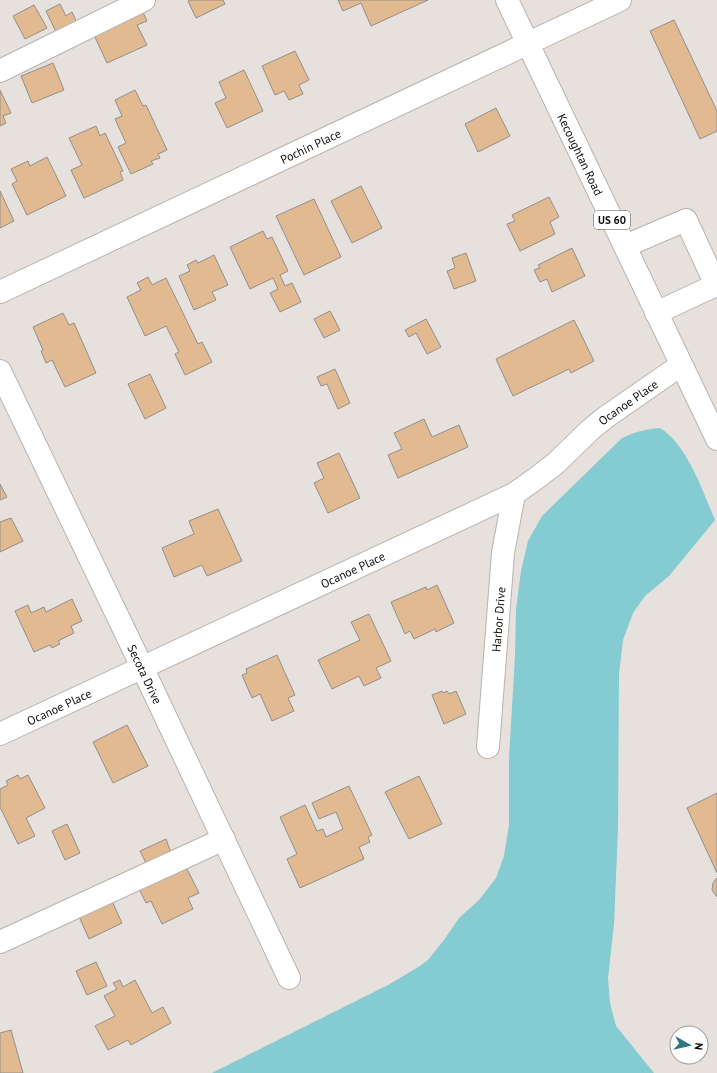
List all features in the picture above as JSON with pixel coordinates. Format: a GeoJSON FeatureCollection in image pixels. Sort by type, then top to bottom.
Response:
{"type":"FeatureCollection","features":[{"type":"Feature","properties":{"kind":"street"},"geometry":{"type":"LineString","coordinates":[[0,71],[144,0]]}},
{"type":"Feature","properties":{"kind":"street","name":"Kecoughtan Road"},"geometry":{"type":"LineString","coordinates":[[507,0],[717,439]]}},
{"type":"Feature","properties":{"kind":"street","name":"Pochin Place"},"geometry":{"type":"LineString","coordinates":[[0,292],[620,0]]}},
{"type":"Feature","properties":{"kind":"street"},"geometry":{"type":"LineString","coordinates":[[625,246],[686,220],[716,285],[656,313]]}},
{"type":"Feature","properties":{"kind":"street","name":"Ocanoe Place"},"geometry":{"type":"LineString","coordinates":[[0,734],[514,494],[556,463],[590,430],[606,417],[681,365]]}},
{"type":"Feature","properties":{"kind":"street","name":"Secota Drive"},"geometry":{"type":"LineString","coordinates":[[0,371],[289,978]]}},
{"type":"Feature","properties":{"kind":"street","name":"Harbor Drive"},"geometry":{"type":"LineString","coordinates":[[488,747],[503,553],[514,494]]}},
{"type":"Feature","properties":{"kind":"street"},"geometry":{"type":"LineString","coordinates":[[0,942],[224,839]]}},
{"type":"Feature","properties":{"kind":"water"},"geometry":{"type":"Polygon","coordinates":[[[660,428],[670,435],[686,457],[715,520],[669,576],[645,596],[633,613],[623,640],[619,674],[618,829],[614,924],[608,978],[610,1003],[616,1026],[654,1073],[212,1073],[388,985],[420,966],[428,960],[459,918],[479,900],[496,878],[504,856],[509,825],[509,758],[515,656],[516,609],[521,571],[528,541],[542,516],[622,438],[640,431],[660,428]]]}},
{"type":"Feature","properties":{"kind":"building"},"geometry":{"type":"Polygon","coordinates":[[[223,0],[225,4],[196,18],[188,1],[223,0]]]}},
{"type":"Feature","properties":{"kind":"building"},"geometry":{"type":"Polygon","coordinates":[[[338,0],[428,0],[371,26],[361,3],[343,11],[338,0]]]}},
{"type":"Feature","properties":{"kind":"building"},"geometry":{"type":"Polygon","coordinates":[[[60,4],[66,16],[72,12],[78,25],[57,34],[46,11],[60,4]]]}},
{"type":"Feature","properties":{"kind":"building"},"geometry":{"type":"Polygon","coordinates":[[[34,5],[47,28],[25,39],[13,16],[34,5]]]}},
{"type":"Feature","properties":{"kind":"building"},"geometry":{"type":"Polygon","coordinates":[[[143,12],[147,21],[137,25],[147,45],[107,63],[94,35],[143,12]]]}},
{"type":"Feature","properties":{"kind":"building"},"geometry":{"type":"Polygon","coordinates":[[[674,20],[717,111],[717,131],[700,139],[650,31],[674,20]]]}},
{"type":"Feature","properties":{"kind":"building"},"geometry":{"type":"Polygon","coordinates":[[[295,51],[309,80],[299,85],[303,94],[289,100],[284,91],[275,95],[262,66],[295,51]]]}},
{"type":"Feature","properties":{"kind":"building"},"geometry":{"type":"Polygon","coordinates":[[[53,63],[64,90],[32,103],[21,76],[53,63]]]}},
{"type":"Feature","properties":{"kind":"building"},"geometry":{"type":"Polygon","coordinates":[[[244,70],[263,111],[227,128],[215,103],[226,98],[219,82],[244,70]]]}},
{"type":"Feature","properties":{"kind":"building"},"geometry":{"type":"Polygon","coordinates":[[[0,90],[11,113],[3,116],[6,123],[0,126],[0,90]]]}},
{"type":"Feature","properties":{"kind":"building"},"geometry":{"type":"Polygon","coordinates":[[[135,90],[143,106],[146,105],[167,150],[158,154],[160,158],[151,161],[153,164],[131,174],[118,147],[126,143],[115,119],[122,116],[115,100],[135,90]]]}},
{"type":"Feature","properties":{"kind":"building"},"geometry":{"type":"Polygon","coordinates":[[[496,108],[510,136],[478,152],[465,124],[496,108]]]}},
{"type":"Feature","properties":{"kind":"building"},"geometry":{"type":"Polygon","coordinates":[[[96,126],[100,136],[105,133],[123,171],[120,172],[123,180],[84,198],[71,170],[82,165],[69,138],[96,126]]]}},
{"type":"Feature","properties":{"kind":"building"},"geometry":{"type":"Polygon","coordinates":[[[47,157],[66,196],[27,215],[12,184],[17,181],[11,169],[28,161],[30,166],[47,157]]]}},
{"type":"Feature","properties":{"kind":"building"},"geometry":{"type":"Polygon","coordinates":[[[361,186],[382,228],[352,243],[331,201],[361,186]]]}},
{"type":"Feature","properties":{"kind":"building"},"geometry":{"type":"Polygon","coordinates":[[[0,191],[14,221],[0,228],[0,191]]]}},
{"type":"Feature","properties":{"kind":"building"},"geometry":{"type":"Polygon","coordinates":[[[549,197],[559,217],[550,222],[555,234],[520,251],[507,224],[515,221],[512,215],[549,197]]]}},
{"type":"Feature","properties":{"kind":"building"},"geometry":{"type":"Polygon","coordinates":[[[314,199],[341,257],[304,275],[276,216],[314,199]]]}},
{"type":"Feature","properties":{"kind":"building"},"geometry":{"type":"Polygon","coordinates":[[[263,231],[267,239],[272,237],[288,271],[280,275],[285,286],[292,283],[301,302],[280,312],[270,293],[278,289],[273,278],[250,289],[230,247],[263,231]]]}},
{"type":"Feature","properties":{"kind":"building"},"geometry":{"type":"Polygon","coordinates":[[[572,248],[585,276],[552,292],[547,279],[540,282],[534,270],[540,268],[538,265],[572,248]]]}},
{"type":"Feature","properties":{"kind":"building"},"geometry":{"type":"Polygon","coordinates":[[[466,253],[476,281],[454,289],[447,271],[455,268],[452,258],[466,253]]]}},
{"type":"Feature","properties":{"kind":"building"},"geometry":{"type":"Polygon","coordinates":[[[214,255],[228,285],[212,292],[216,300],[194,310],[179,276],[190,271],[187,265],[196,260],[198,263],[214,255]]]}},
{"type":"Feature","properties":{"kind":"building"},"geometry":{"type":"Polygon","coordinates":[[[148,277],[152,285],[166,278],[198,344],[202,342],[212,362],[185,375],[175,354],[179,352],[166,326],[145,336],[127,297],[141,290],[137,283],[148,277]]]}},
{"type":"Feature","properties":{"kind":"building"},"geometry":{"type":"Polygon","coordinates":[[[330,311],[340,330],[324,338],[314,319],[330,311]]]}},
{"type":"Feature","properties":{"kind":"building"},"geometry":{"type":"Polygon","coordinates":[[[63,313],[69,325],[74,323],[96,373],[65,387],[52,360],[46,363],[41,351],[43,350],[33,327],[63,313]]]}},
{"type":"Feature","properties":{"kind":"building"},"geometry":{"type":"Polygon","coordinates":[[[426,319],[441,347],[427,354],[416,333],[409,337],[405,330],[426,319]]]}},
{"type":"Feature","properties":{"kind":"building"},"geometry":{"type":"Polygon","coordinates":[[[574,320],[594,361],[571,373],[569,369],[513,396],[496,359],[574,320]]]}},
{"type":"Feature","properties":{"kind":"building"},"geometry":{"type":"Polygon","coordinates":[[[335,369],[350,403],[338,409],[327,384],[321,386],[317,377],[335,369]]]}},
{"type":"Feature","properties":{"kind":"building"},"geometry":{"type":"Polygon","coordinates":[[[150,374],[166,408],[145,419],[128,384],[150,374]]]}},
{"type":"Feature","properties":{"kind":"building"},"geometry":{"type":"Polygon","coordinates":[[[424,419],[432,437],[459,425],[468,447],[398,478],[388,455],[402,449],[394,433],[424,419]]]}},
{"type":"Feature","properties":{"kind":"building"},"geometry":{"type":"Polygon","coordinates":[[[339,453],[360,498],[328,513],[314,483],[324,478],[317,463],[339,453]]]}},
{"type":"Feature","properties":{"kind":"building"},"geometry":{"type":"Polygon","coordinates":[[[0,484],[7,497],[0,500],[0,484]]]}},
{"type":"Feature","properties":{"kind":"building"},"geometry":{"type":"Polygon","coordinates":[[[218,509],[242,561],[207,576],[202,565],[174,577],[162,548],[194,534],[189,521],[218,509]]]}},
{"type":"Feature","properties":{"kind":"building"},"geometry":{"type":"Polygon","coordinates":[[[11,518],[23,541],[0,552],[0,522],[11,518]]]}},
{"type":"Feature","properties":{"kind":"building"},"geometry":{"type":"Polygon","coordinates":[[[437,585],[454,623],[436,632],[435,629],[414,639],[410,631],[405,634],[391,602],[426,587],[427,590],[437,585]]]}},
{"type":"Feature","properties":{"kind":"building"},"geometry":{"type":"Polygon","coordinates":[[[72,599],[82,621],[71,626],[74,633],[58,641],[60,644],[52,648],[50,645],[34,652],[15,611],[28,605],[31,613],[44,607],[46,612],[72,599]]]}},
{"type":"Feature","properties":{"kind":"building"},"geometry":{"type":"Polygon","coordinates":[[[369,614],[391,661],[376,668],[381,678],[364,686],[359,676],[332,689],[318,660],[360,640],[351,622],[369,614]]]}},
{"type":"Feature","properties":{"kind":"building"},"geometry":{"type":"Polygon","coordinates":[[[277,655],[295,695],[288,698],[294,711],[272,721],[260,694],[252,698],[242,675],[247,673],[246,669],[277,655]]]}},
{"type":"Feature","properties":{"kind":"building"},"geometry":{"type":"Polygon","coordinates":[[[442,691],[443,693],[447,691],[449,694],[456,691],[466,714],[444,724],[432,695],[442,691]]]}},
{"type":"Feature","properties":{"kind":"building"},"geometry":{"type":"Polygon","coordinates":[[[127,725],[148,766],[113,783],[93,742],[127,725]]]}},
{"type":"Feature","properties":{"kind":"building"},"geometry":{"type":"Polygon","coordinates":[[[18,775],[20,779],[28,775],[45,808],[26,818],[35,836],[18,844],[0,807],[0,789],[8,785],[6,781],[18,775]]]}},
{"type":"Feature","properties":{"kind":"building"},"geometry":{"type":"Polygon","coordinates":[[[419,776],[442,824],[409,839],[385,792],[419,776]]]}},
{"type":"Feature","properties":{"kind":"building"},"geometry":{"type":"Polygon","coordinates":[[[349,786],[372,835],[368,837],[370,842],[359,847],[364,859],[300,888],[287,859],[297,854],[280,817],[305,805],[317,831],[323,829],[326,837],[343,829],[336,812],[319,819],[312,803],[349,786]]]}},
{"type":"Feature","properties":{"kind":"building"},"geometry":{"type":"Polygon","coordinates":[[[717,793],[717,873],[687,808],[717,793]]]}},
{"type":"Feature","properties":{"kind":"building"},"geometry":{"type":"Polygon","coordinates":[[[67,824],[80,853],[65,860],[52,831],[67,824]]]}},
{"type":"Feature","properties":{"kind":"building"},"geometry":{"type":"Polygon","coordinates":[[[166,839],[171,853],[146,863],[140,851],[166,839]]]}},
{"type":"Feature","properties":{"kind":"building"},"geometry":{"type":"Polygon","coordinates":[[[184,863],[199,893],[188,898],[193,909],[162,924],[151,901],[146,903],[137,885],[184,863]]]}},
{"type":"Feature","properties":{"kind":"building"},"geometry":{"type":"Polygon","coordinates":[[[717,878],[717,897],[712,890],[713,883],[717,878]]]}},
{"type":"Feature","properties":{"kind":"building"},"geometry":{"type":"Polygon","coordinates":[[[110,897],[122,923],[89,939],[77,912],[110,897]]]}},
{"type":"Feature","properties":{"kind":"building"},"geometry":{"type":"Polygon","coordinates":[[[96,962],[107,986],[87,995],[76,971],[96,962]]]}},
{"type":"Feature","properties":{"kind":"building"},"geometry":{"type":"Polygon","coordinates":[[[120,980],[123,987],[135,980],[152,1013],[163,1007],[171,1023],[131,1045],[128,1040],[108,1050],[95,1026],[115,1016],[104,996],[117,989],[113,983],[120,980]]]}},
{"type":"Feature","properties":{"kind":"building"},"geometry":{"type":"Polygon","coordinates":[[[11,1030],[23,1073],[0,1073],[0,1033],[11,1030]]]}}]}
